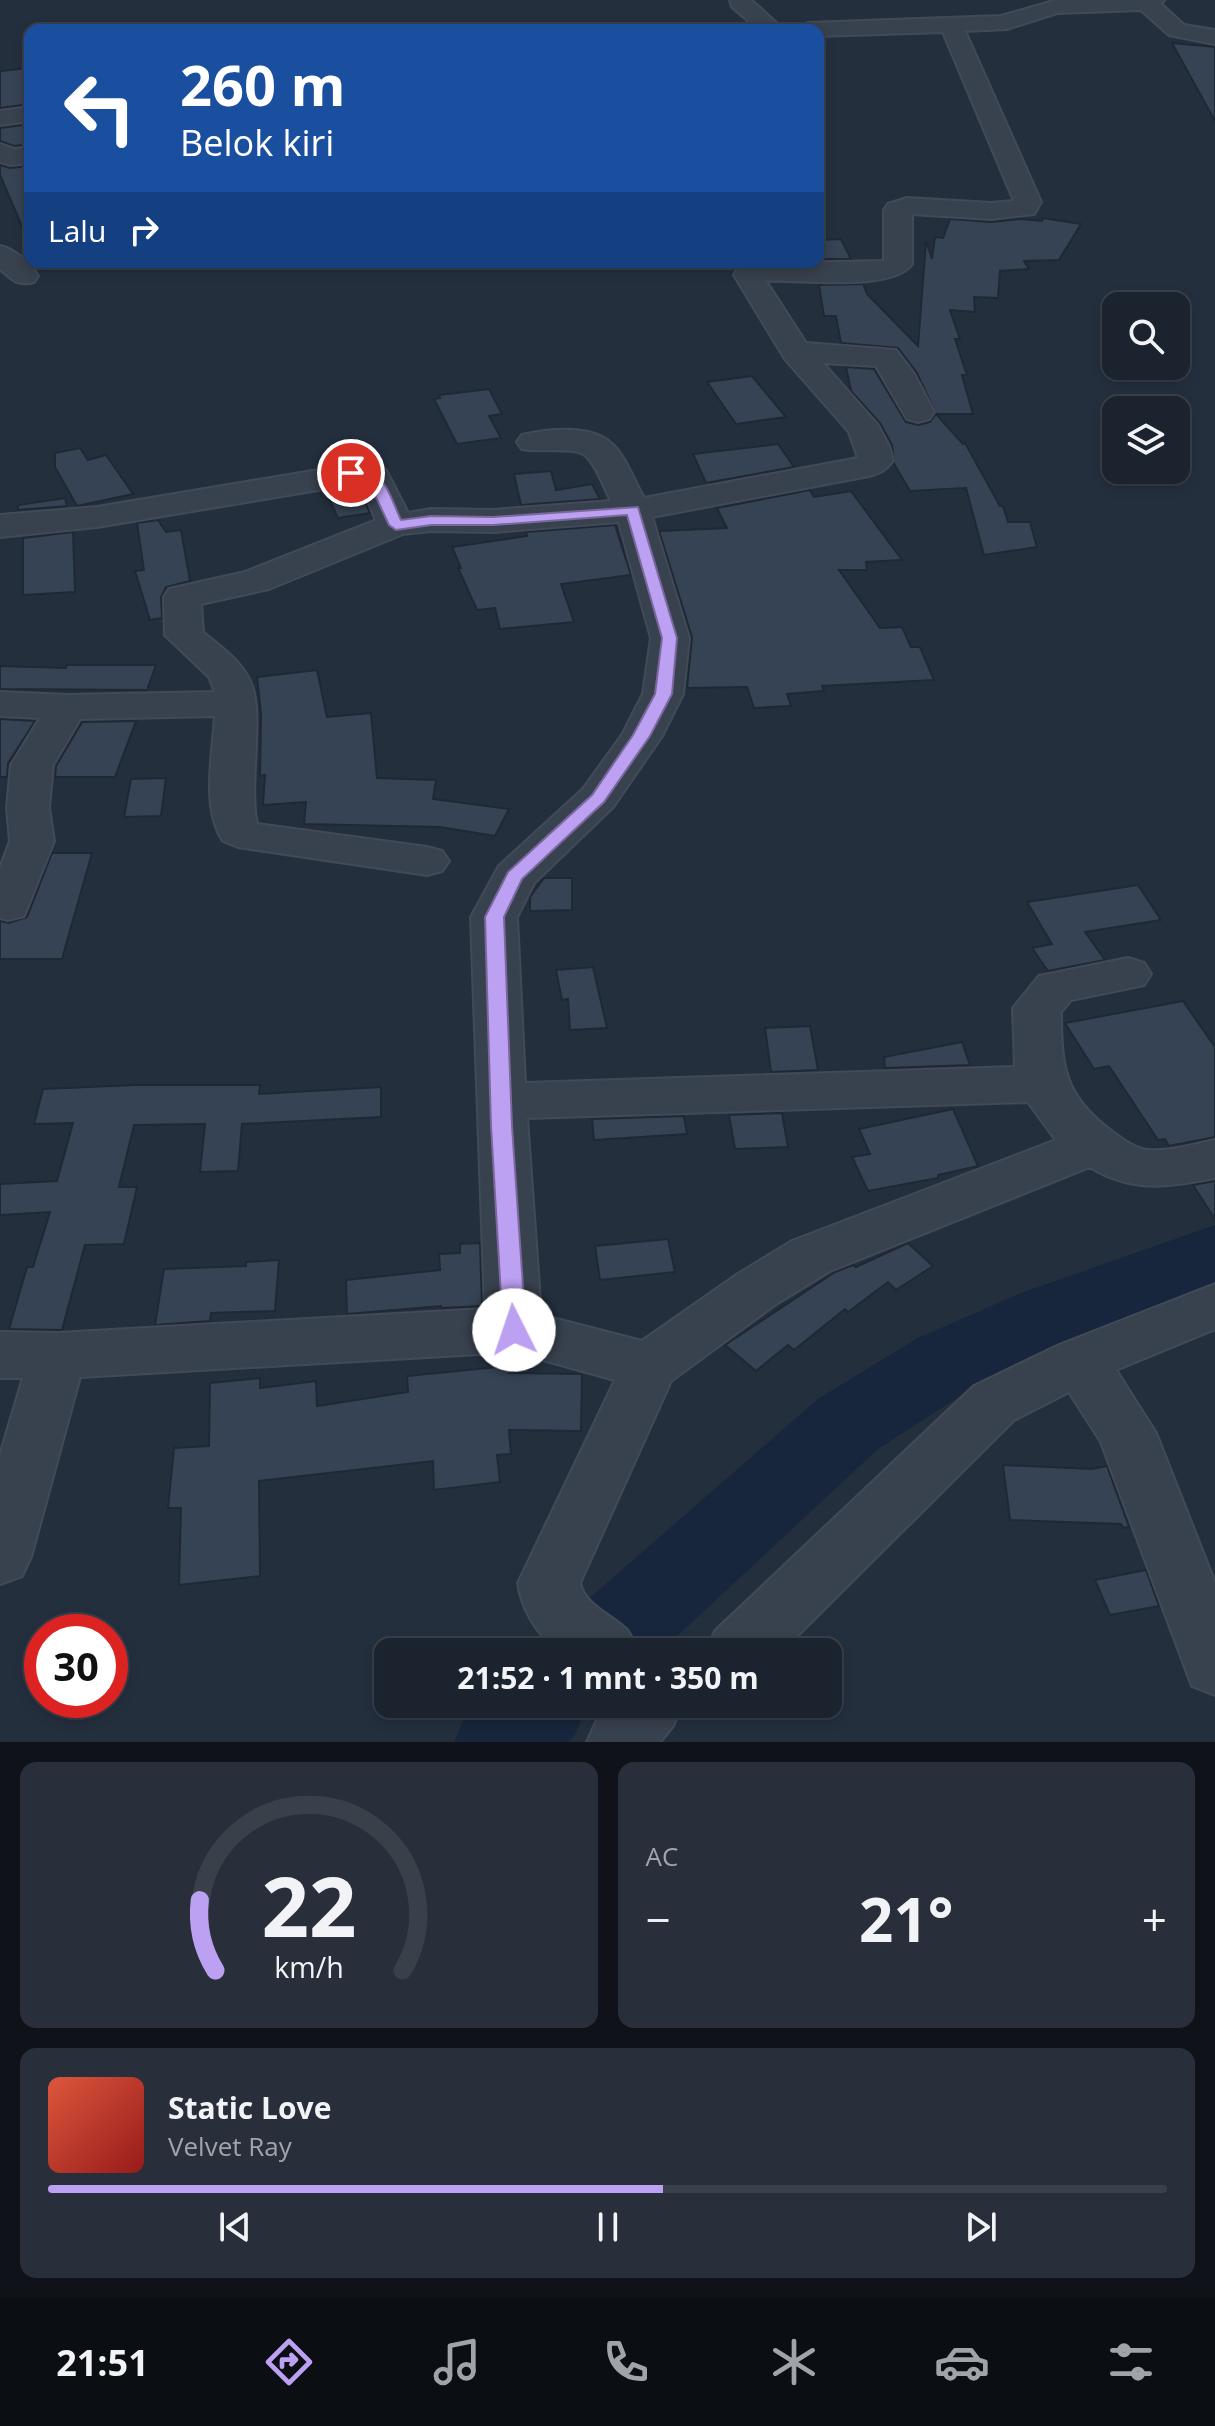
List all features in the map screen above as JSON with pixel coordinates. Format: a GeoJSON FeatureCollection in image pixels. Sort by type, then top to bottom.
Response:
{"type":"FeatureCollection","features":[{"type":"Feature","properties":{"kind":"street"},"geometry":{"type":"LineString","coordinates":[[740,2],[766,24]]}},
{"type":"Feature","properties":{"kind":"street"},"geometry":{"type":"LineString","coordinates":[[824,29],[1015,21],[1043,9],[1061,6],[1150,2],[1177,30],[1215,37]]}},
{"type":"Feature","properties":{"kind":"street"},"geometry":{"type":"LineString","coordinates":[[880,8],[895,25]]}},
{"type":"Feature","properties":{"kind":"street"},"geometry":{"type":"LineString","coordinates":[[737,269],[854,272],[893,268],[898,264],[898,210],[907,206],[991,211],[1024,208],[1028,202],[951,24]]}},
{"type":"Feature","properties":{"kind":"street"},"geometry":{"type":"LineString","coordinates":[[0,118],[24,115]]}},
{"type":"Feature","properties":{"kind":"street"},"geometry":{"type":"LineString","coordinates":[[0,152],[10,157],[24,156]]}},
{"type":"Feature","properties":{"kind":"street"},"geometry":{"type":"LineString","coordinates":[[24,246],[0,254],[24,276]]}},
{"type":"Feature","properties":{"kind":"street"},"geometry":{"type":"LineString","coordinates":[[427,861],[253,838],[238,832],[234,807],[236,693],[224,665],[184,635],[180,602],[185,593],[256,581],[396,525],[431,520],[493,521],[633,510],[869,466],[876,460],[875,452],[854,417],[796,352],[737,269]]}},
{"type":"Feature","properties":{"kind":"street"},"geometry":{"type":"LineString","coordinates":[[796,352],[885,357],[898,374],[918,412]]}},
{"type":"Feature","properties":{"kind":"street"},"geometry":{"type":"LineString","coordinates":[[514,1330],[494,917],[515,876],[598,798],[642,736],[663,694],[670,638],[633,510],[601,451],[586,441],[534,442]]}},
{"type":"Feature","properties":{"kind":"street"},"geometry":{"type":"LineString","coordinates":[[0,526],[97,517],[366,472],[374,477],[396,525]]}},
{"type":"Feature","properties":{"kind":"street"},"geometry":{"type":"LineString","coordinates":[[0,704],[67,707],[236,704]]}},
{"type":"Feature","properties":{"kind":"street"},"geometry":{"type":"LineString","coordinates":[[8,906],[32,841],[28,808],[32,765],[67,707]]}},
{"type":"Feature","properties":{"kind":"street"},"geometry":{"type":"LineString","coordinates":[[1128,974],[1056,987],[1037,1008],[1043,1084],[1062,1112],[1093,1146],[1116,1161],[1147,1169],[1215,1159]]}},
{"type":"Feature","properties":{"kind":"street"},"geometry":{"type":"LineString","coordinates":[[501,1104],[534,1099],[1043,1084]]}},
{"type":"Feature","properties":{"kind":"street"},"geometry":{"type":"LineString","coordinates":[[590,1638],[564,1616],[549,1592],[549,1583],[650,1366],[757,1289],[811,1256],[1093,1146]]}},
{"type":"Feature","properties":{"kind":"street"},"geometry":{"type":"LineString","coordinates":[[752,1638],[994,1403],[1079,1361],[1215,1306]]}},
{"type":"Feature","properties":{"kind":"street"},"geometry":{"type":"LineString","coordinates":[[0,1355],[58,1356],[514,1330],[650,1366]]}},
{"type":"Feature","properties":{"kind":"street"},"geometry":{"type":"LineString","coordinates":[[0,1557],[58,1356]]}},
{"type":"Feature","properties":{"kind":"street"},"geometry":{"type":"LineString","coordinates":[[1079,1361],[1127,1433],[1215,1665]]}},
{"type":"Feature","properties":{"kind":"street"},"geometry":{"type":"LineString","coordinates":[[620,1742],[639,1718]]}},
{"type":"Feature","properties":{"kind":"building"},"geometry":{"type":"Polygon","coordinates":[[[1172,43],[1215,47],[1215,121],[1172,43]]]}},
{"type":"Feature","properties":{"kind":"building"},"geometry":{"type":"Polygon","coordinates":[[[24,69],[24,105],[0,108],[0,71],[24,69]]]}},
{"type":"Feature","properties":{"kind":"building"},"geometry":{"type":"Polygon","coordinates":[[[24,125],[24,145],[14,146],[0,141],[0,128],[24,125]]]}},
{"type":"Feature","properties":{"kind":"building"},"geometry":{"type":"Polygon","coordinates":[[[0,165],[24,167],[24,231],[0,175],[0,165]]]}},
{"type":"Feature","properties":{"kind":"building"},"geometry":{"type":"Polygon","coordinates":[[[1043,218],[1081,224],[1059,260],[1024,261],[1029,269],[1000,271],[998,298],[974,297],[975,312],[950,310],[960,339],[955,339],[967,375],[962,375],[973,414],[936,414],[917,373],[898,348],[841,343],[836,316],[824,316],[819,285],[863,284],[867,294],[918,346],[926,241],[932,259],[935,237],[943,238],[950,219],[991,222],[1020,219],[1042,221],[1043,218]]]}},
{"type":"Feature","properties":{"kind":"building"},"geometry":{"type":"Polygon","coordinates":[[[841,239],[851,259],[824,259],[824,240],[841,239]]]}},
{"type":"Feature","properties":{"kind":"building"},"geometry":{"type":"Polygon","coordinates":[[[846,367],[874,369],[906,422],[919,425],[930,422],[936,414],[965,443],[1000,506],[1003,506],[1008,522],[1030,522],[1037,547],[984,555],[966,488],[910,491],[894,464],[892,445],[880,423],[851,391],[846,367]]]}},
{"type":"Feature","properties":{"kind":"building"},"geometry":{"type":"Polygon","coordinates":[[[752,376],[786,417],[736,424],[707,382],[752,376]]]}},
{"type":"Feature","properties":{"kind":"building"},"geometry":{"type":"Polygon","coordinates":[[[489,389],[502,414],[489,416],[501,438],[457,444],[434,399],[440,398],[439,395],[489,389]]]}},
{"type":"Feature","properties":{"kind":"building"},"geometry":{"type":"Polygon","coordinates":[[[778,444],[794,467],[706,483],[693,454],[778,444]]]}},
{"type":"Feature","properties":{"kind":"building"},"geometry":{"type":"Polygon","coordinates":[[[80,448],[88,460],[106,455],[133,494],[77,506],[55,467],[55,453],[80,448]]]}},
{"type":"Feature","properties":{"kind":"building"},"geometry":{"type":"Polygon","coordinates":[[[551,471],[556,490],[592,484],[600,499],[521,505],[514,474],[551,471]]]}},
{"type":"Feature","properties":{"kind":"building"},"geometry":{"type":"Polygon","coordinates":[[[358,486],[370,513],[338,518],[326,492],[358,486]]]}},
{"type":"Feature","properties":{"kind":"building"},"geometry":{"type":"Polygon","coordinates":[[[810,490],[814,497],[851,491],[902,560],[866,562],[867,570],[839,570],[880,628],[902,627],[911,647],[920,647],[934,680],[822,686],[824,691],[787,694],[791,706],[754,708],[747,687],[687,688],[692,637],[659,531],[727,528],[717,508],[810,490]]]}},
{"type":"Feature","properties":{"kind":"building"},"geometry":{"type":"Polygon","coordinates":[[[65,498],[67,506],[18,510],[18,505],[65,498]]]}},
{"type":"Feature","properties":{"kind":"building"},"geometry":{"type":"Polygon","coordinates":[[[158,520],[166,532],[181,530],[190,581],[166,587],[161,597],[162,618],[150,620],[135,571],[144,570],[137,523],[158,520]]]}},
{"type":"Feature","properties":{"kind":"building"},"geometry":{"type":"Polygon","coordinates":[[[615,525],[631,575],[561,584],[574,622],[500,629],[495,608],[477,610],[452,547],[527,536],[526,532],[615,525]]]}},
{"type":"Feature","properties":{"kind":"building"},"geometry":{"type":"Polygon","coordinates":[[[73,532],[75,592],[23,595],[23,538],[73,532]]]}},
{"type":"Feature","properties":{"kind":"building"},"geometry":{"type":"Polygon","coordinates":[[[67,665],[156,665],[147,690],[0,689],[0,666],[66,668],[67,665]]]}},
{"type":"Feature","properties":{"kind":"building"},"geometry":{"type":"Polygon","coordinates":[[[317,670],[327,717],[371,713],[377,778],[436,780],[433,799],[509,809],[495,836],[440,827],[304,824],[306,802],[263,805],[265,775],[260,776],[261,714],[257,677],[317,670]]]}},
{"type":"Feature","properties":{"kind":"building"},"geometry":{"type":"Polygon","coordinates":[[[0,719],[35,721],[8,763],[7,777],[0,777],[0,719]]]}},
{"type":"Feature","properties":{"kind":"building"},"geometry":{"type":"Polygon","coordinates":[[[136,721],[115,777],[55,777],[56,766],[82,722],[136,721]]]}},
{"type":"Feature","properties":{"kind":"building"},"geometry":{"type":"Polygon","coordinates":[[[166,778],[161,816],[124,817],[131,779],[166,778]]]}},
{"type":"Feature","properties":{"kind":"building"},"geometry":{"type":"Polygon","coordinates":[[[52,853],[92,853],[62,959],[0,959],[0,921],[9,923],[27,917],[52,853]]]}},
{"type":"Feature","properties":{"kind":"building"},"geometry":{"type":"Polygon","coordinates":[[[544,878],[572,878],[572,910],[530,911],[530,897],[544,878]]]}},
{"type":"Feature","properties":{"kind":"building"},"geometry":{"type":"Polygon","coordinates":[[[1138,885],[1161,920],[1085,932],[1105,960],[1048,971],[1032,948],[1052,944],[1027,902],[1138,885]]]}},
{"type":"Feature","properties":{"kind":"building"},"geometry":{"type":"Polygon","coordinates":[[[593,967],[607,1028],[570,1030],[568,999],[562,1000],[556,970],[593,967]]]}},
{"type":"Feature","properties":{"kind":"building"},"geometry":{"type":"Polygon","coordinates":[[[1183,1001],[1215,1047],[1215,1137],[1169,1146],[1165,1139],[1158,1140],[1109,1066],[1094,1069],[1065,1023],[1183,1001]]]}},
{"type":"Feature","properties":{"kind":"building"},"geometry":{"type":"Polygon","coordinates":[[[810,1026],[818,1070],[771,1072],[765,1028],[810,1026]]]}},
{"type":"Feature","properties":{"kind":"building"},"geometry":{"type":"Polygon","coordinates":[[[962,1042],[970,1065],[885,1068],[884,1057],[962,1042]]]}},
{"type":"Feature","properties":{"kind":"building"},"geometry":{"type":"Polygon","coordinates":[[[260,1085],[259,1094],[381,1087],[381,1117],[242,1124],[238,1171],[200,1172],[205,1124],[134,1125],[119,1187],[137,1187],[124,1244],[85,1245],[62,1330],[9,1329],[27,1267],[33,1267],[50,1212],[0,1215],[0,1184],[57,1181],[73,1123],[34,1124],[43,1089],[260,1085]]]}},
{"type":"Feature","properties":{"kind":"building"},"geometry":{"type":"Polygon","coordinates":[[[953,1109],[978,1166],[938,1175],[938,1178],[868,1191],[852,1157],[870,1154],[859,1129],[953,1109]]]}},
{"type":"Feature","properties":{"kind":"building"},"geometry":{"type":"Polygon","coordinates":[[[782,1113],[788,1147],[735,1149],[729,1115],[782,1113]]]}},
{"type":"Feature","properties":{"kind":"building"},"geometry":{"type":"Polygon","coordinates":[[[684,1116],[687,1134],[594,1140],[592,1119],[684,1116]]]}},
{"type":"Feature","properties":{"kind":"building"},"geometry":{"type":"Polygon","coordinates":[[[1215,1181],[1215,1219],[1193,1185],[1215,1181]]]}},
{"type":"Feature","properties":{"kind":"building"},"geometry":{"type":"Polygon","coordinates":[[[668,1239],[675,1272],[600,1280],[595,1246],[668,1239]]]}},
{"type":"Feature","properties":{"kind":"building"},"geometry":{"type":"Polygon","coordinates":[[[480,1243],[482,1306],[441,1306],[347,1314],[346,1280],[440,1270],[439,1254],[460,1253],[460,1244],[480,1243]]]}},
{"type":"Feature","properties":{"kind":"building"},"geometry":{"type":"Polygon","coordinates":[[[908,1243],[933,1266],[896,1290],[888,1282],[848,1312],[845,1309],[794,1350],[788,1345],[756,1371],[725,1345],[835,1272],[853,1265],[856,1267],[908,1243]]]}},
{"type":"Feature","properties":{"kind":"building"},"geometry":{"type":"Polygon","coordinates":[[[279,1260],[275,1311],[211,1313],[210,1321],[155,1325],[164,1269],[246,1266],[246,1262],[279,1260]]]}},
{"type":"Feature","properties":{"kind":"building"},"geometry":{"type":"Polygon","coordinates":[[[508,1366],[509,1373],[582,1374],[581,1431],[509,1430],[511,1454],[497,1455],[500,1482],[434,1490],[433,1461],[259,1481],[260,1576],[179,1585],[181,1508],[168,1508],[174,1448],[209,1446],[210,1383],[260,1378],[260,1388],[316,1381],[317,1406],[408,1392],[407,1376],[508,1366]]]}},
{"type":"Feature","properties":{"kind":"building"},"geometry":{"type":"Polygon","coordinates":[[[1003,1465],[1092,1469],[1107,1466],[1129,1527],[1123,1528],[1121,1524],[1010,1520],[1003,1465]]]}},
{"type":"Feature","properties":{"kind":"building"},"geometry":{"type":"Polygon","coordinates":[[[1146,1570],[1159,1606],[1110,1615],[1095,1580],[1146,1570]]]}},
{"type":"Feature","properties":{"kind":"waterway"},"geometry":{"type":"LineString","coordinates":[[611,1638],[848,1424],[945,1363],[1049,1316],[1215,1255]]}},
{"type":"Feature","properties":{"kind":"waterway"},"geometry":{"type":"LineString","coordinates":[[502,1742],[527,1718]]}},
{"type":"Feature","properties":{"kind":"route"},"geometry":{"type":"LineString","coordinates":[[351,473],[366,472],[374,477],[396,525],[431,520],[493,521],[633,510],[670,638],[663,694],[642,736],[598,798],[515,876],[494,917],[514,1330]]}}]}
